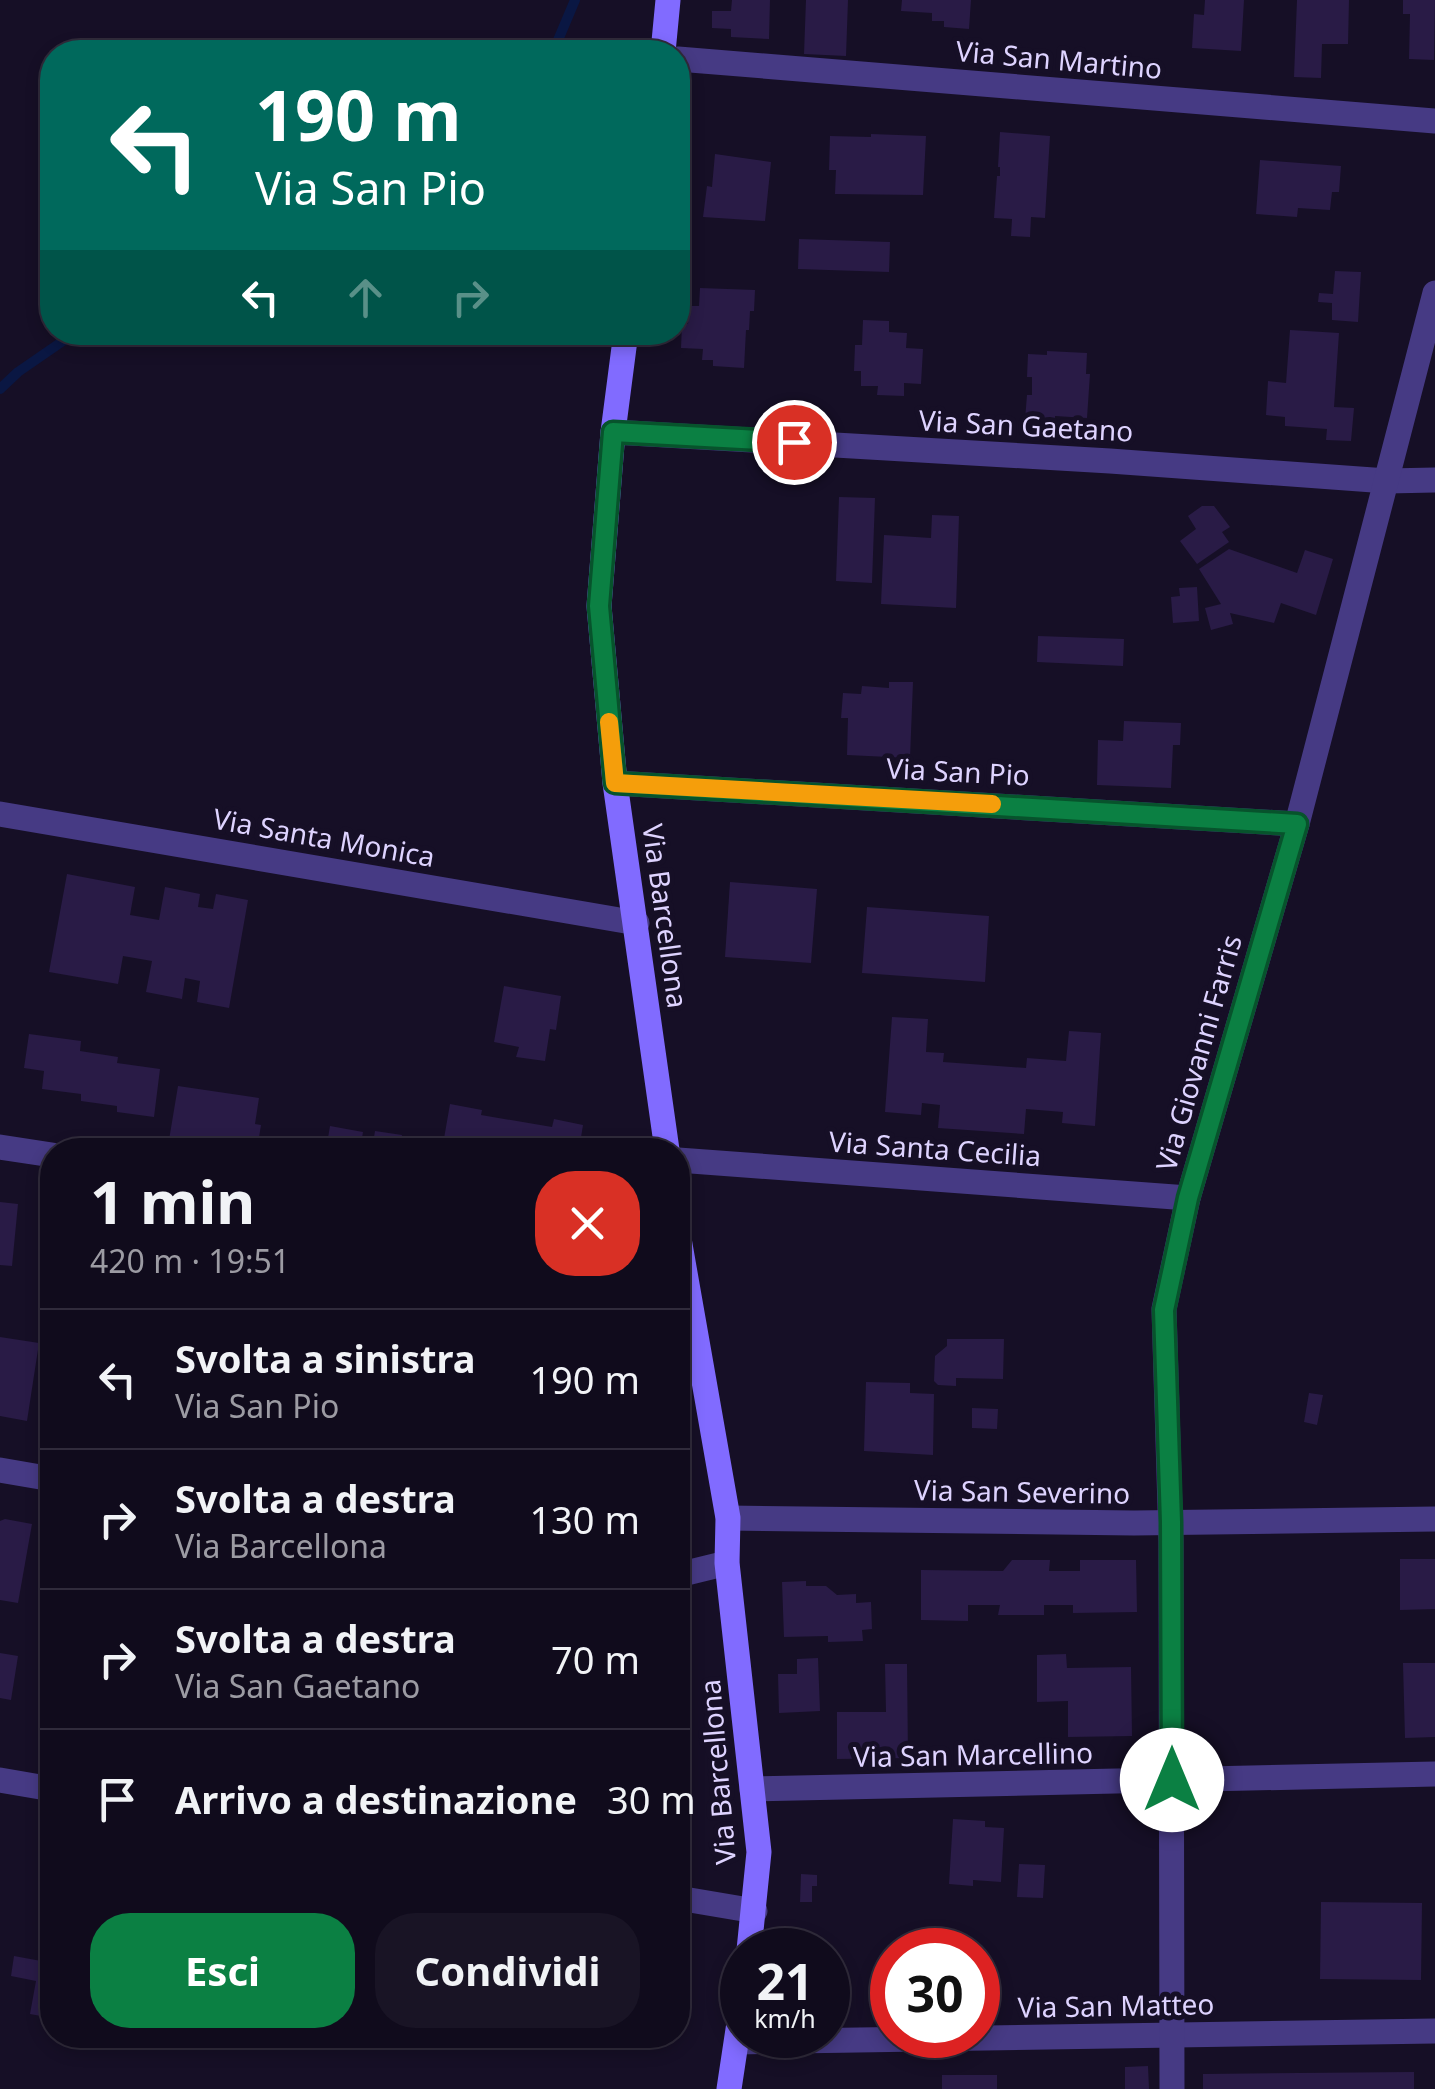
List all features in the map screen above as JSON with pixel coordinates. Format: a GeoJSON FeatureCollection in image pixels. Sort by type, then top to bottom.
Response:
{"type":"FeatureCollection","features":[{"type":"Feature","properties":{"kind":"street"},"geometry":{"type":"LineString","coordinates":[[664,40],[668,0]]}},
{"type":"Feature","properties":{"kind":"street","name":"Via San Martino"},"geometry":{"type":"LineString","coordinates":[[690,60],[1435,122]]}},
{"type":"Feature","properties":{"kind":"street","name":"Via Giovanni Farris"},"geometry":{"type":"LineString","coordinates":[[1172,2089],[1171,1522],[1164,1310],[1188,1198],[1297,824],[1435,292]]}},
{"type":"Feature","properties":{"kind":"street","name":"Via Barcellona"},"geometry":{"type":"LineString","coordinates":[[624,345],[599,606],[615,783],[664,1138]]}},
{"type":"Feature","properties":{"kind":"street","name":"Via San Gaetano"},"geometry":{"type":"LineString","coordinates":[[613,432],[1110,460],[1387,481],[1435,480]]}},
{"type":"Feature","properties":{"kind":"street","name":"Via San Pio"},"geometry":{"type":"LineString","coordinates":[[615,783],[1297,824]]}},
{"type":"Feature","properties":{"kind":"street","name":"Via Santa Monica"},"geometry":{"type":"LineString","coordinates":[[0,814],[637,923]]}},
{"type":"Feature","properties":{"kind":"street"},"geometry":{"type":"LineString","coordinates":[[0,1147],[40,1153]]}},
{"type":"Feature","properties":{"kind":"street","name":"Via Santa Cecilia"},"geometry":{"type":"LineString","coordinates":[[690,1161],[1188,1198]]}},
{"type":"Feature","properties":{"kind":"street","name":"Via Barcellona"},"geometry":{"type":"LineString","coordinates":[[690,1309],[728,1518],[727,1563],[758,1852],[752,1928]]}},
{"type":"Feature","properties":{"kind":"street"},"geometry":{"type":"LineString","coordinates":[[0,1470],[40,1477]]}},
{"type":"Feature","properties":{"kind":"street","name":"Via San Severino"},"geometry":{"type":"LineString","coordinates":[[728,1518],[1171,1522],[1435,1519]]}},
{"type":"Feature","properties":{"kind":"street"},"geometry":{"type":"LineString","coordinates":[[690,1573],[727,1563]]}},
{"type":"Feature","properties":{"kind":"street","name":"Via San Marcellino"},"geometry":{"type":"LineString","coordinates":[[752,1789],[1435,1774]]}},
{"type":"Feature","properties":{"kind":"street"},"geometry":{"type":"LineString","coordinates":[[0,1780],[40,1788]]}},
{"type":"Feature","properties":{"kind":"street"},"geometry":{"type":"LineString","coordinates":[[690,1900],[754,1911]]}},
{"type":"Feature","properties":{"kind":"street","name":"Via San Matteo"},"geometry":{"type":"LineString","coordinates":[[850,2040],[1435,2031]]}},
{"type":"Feature","properties":{"kind":"street"},"geometry":{"type":"LineString","coordinates":[[729,2089],[735,2058]]}},
{"type":"Feature","properties":{"kind":"building"},"geometry":{"type":"Polygon","coordinates":[[[732,0],[770,0],[769,39],[731,37],[731,29],[712,28],[712,11],[731,11],[732,0]]]}},
{"type":"Feature","properties":{"kind":"building"},"geometry":{"type":"Polygon","coordinates":[[[806,0],[848,0],[846,56],[804,54],[806,0]]]}},
{"type":"Feature","properties":{"kind":"building"},"geometry":{"type":"Polygon","coordinates":[[[902,0],[971,0],[969,29],[944,27],[944,21],[932,21],[932,13],[901,11],[902,0]]]}},
{"type":"Feature","properties":{"kind":"building"},"geometry":{"type":"Polygon","coordinates":[[[1205,0],[1244,0],[1241,51],[1192,48],[1194,14],[1204,15],[1205,0]]]}},
{"type":"Feature","properties":{"kind":"building"},"geometry":{"type":"Polygon","coordinates":[[[1297,0],[1349,0],[1348,44],[1322,44],[1321,78],[1294,77],[1297,0]]]}},
{"type":"Feature","properties":{"kind":"building"},"geometry":{"type":"Polygon","coordinates":[[[1403,0],[1435,0],[1434,60],[1409,59],[1410,14],[1403,14],[1403,0]]]}},
{"type":"Feature","properties":{"kind":"building"},"geometry":{"type":"Polygon","coordinates":[[[1000,132],[1050,136],[1045,218],[1031,217],[1030,237],[1011,236],[1012,219],[994,218],[1000,176],[1000,132]]]}},
{"type":"Feature","properties":{"kind":"building"},"geometry":{"type":"Polygon","coordinates":[[[830,136],[926,136],[923,195],[835,194],[836,170],[829,170],[830,136]]]}},
{"type":"Feature","properties":{"kind":"building"},"geometry":{"type":"Polygon","coordinates":[[[715,154],[771,162],[765,221],[703,217],[707,186],[712,187],[715,154]]]}},
{"type":"Feature","properties":{"kind":"building"},"geometry":{"type":"Polygon","coordinates":[[[1260,160],[1341,166],[1339,192],[1332,192],[1330,210],[1298,208],[1297,217],[1256,214],[1260,160]]]}},
{"type":"Feature","properties":{"kind":"building"},"geometry":{"type":"Polygon","coordinates":[[[799,239],[890,242],[889,272],[798,269],[799,239]]]}},
{"type":"Feature","properties":{"kind":"building"},"geometry":{"type":"Polygon","coordinates":[[[1335,271],[1361,272],[1358,322],[1332,320],[1332,303],[1318,302],[1319,293],[1333,294],[1335,271]]]}},
{"type":"Feature","properties":{"kind":"building"},"geometry":{"type":"Polygon","coordinates":[[[700,288],[755,290],[754,311],[750,311],[746,330],[744,368],[713,366],[713,360],[702,360],[703,349],[681,348],[690,345],[690,306],[699,306],[700,288]]]}},
{"type":"Feature","properties":{"kind":"building"},"geometry":{"type":"Polygon","coordinates":[[[863,320],[889,321],[889,332],[907,333],[906,348],[923,349],[921,384],[904,383],[904,396],[877,395],[878,386],[861,386],[861,371],[854,371],[855,345],[862,345],[863,320]]]}},
{"type":"Feature","properties":{"kind":"building"},"geometry":{"type":"Polygon","coordinates":[[[1290,330],[1339,333],[1334,407],[1354,408],[1351,441],[1326,440],[1327,429],[1285,426],[1285,417],[1266,415],[1268,381],[1286,383],[1290,330]]]}},
{"type":"Feature","properties":{"kind":"building"},"geometry":{"type":"Polygon","coordinates":[[[1047,351],[1087,353],[1087,418],[1055,416],[1055,423],[1025,420],[1027,395],[1032,395],[1032,377],[1027,377],[1028,354],[1047,355],[1047,351]]]}},
{"type":"Feature","properties":{"kind":"building"},"geometry":{"type":"Polygon","coordinates":[[[839,497],[875,498],[872,583],[836,581],[839,497]]]}},
{"type":"Feature","properties":{"kind":"building"},"geometry":{"type":"Polygon","coordinates":[[[1202,506],[1214,506],[1230,527],[1222,532],[1229,542],[1197,564],[1180,541],[1196,529],[1188,516],[1202,506]]]}},
{"type":"Feature","properties":{"kind":"building"},"geometry":{"type":"Polygon","coordinates":[[[932,515],[959,516],[956,608],[881,604],[884,535],[931,538],[932,515]]]}},
{"type":"Feature","properties":{"kind":"building"},"geometry":{"type":"Polygon","coordinates":[[[1229,549],[1297,573],[1305,550],[1333,559],[1316,615],[1281,603],[1274,623],[1230,613],[1233,624],[1211,630],[1205,608],[1221,604],[1199,569],[1229,549]]]}},
{"type":"Feature","properties":{"kind":"building"},"geometry":{"type":"Polygon","coordinates":[[[1197,587],[1199,621],[1173,623],[1171,597],[1180,596],[1179,588],[1197,587]]]}},
{"type":"Feature","properties":{"kind":"building"},"geometry":{"type":"Polygon","coordinates":[[[1038,636],[1124,639],[1123,666],[1037,662],[1038,636]]]}},
{"type":"Feature","properties":{"kind":"building"},"geometry":{"type":"Polygon","coordinates":[[[889,682],[913,682],[910,758],[847,755],[848,718],[841,718],[843,693],[861,694],[862,686],[889,688],[889,682]]]}},
{"type":"Feature","properties":{"kind":"building"},"geometry":{"type":"Polygon","coordinates":[[[1124,721],[1181,723],[1180,745],[1173,745],[1171,788],[1097,785],[1098,740],[1123,741],[1124,721]]]}},
{"type":"Feature","properties":{"kind":"building"},"geometry":{"type":"Polygon","coordinates":[[[67,874],[135,887],[130,915],[159,920],[165,887],[200,894],[198,907],[213,909],[216,894],[248,900],[229,1008],[197,1002],[200,981],[185,978],[182,999],[146,992],[152,961],[123,956],[118,984],[49,972],[67,874]]]}},
{"type":"Feature","properties":{"kind":"building"},"geometry":{"type":"Polygon","coordinates":[[[730,882],[817,889],[811,963],[725,957],[730,882]]]}},
{"type":"Feature","properties":{"kind":"building"},"geometry":{"type":"Polygon","coordinates":[[[867,907],[989,916],[985,982],[862,973],[867,907]]]}},
{"type":"Feature","properties":{"kind":"building"},"geometry":{"type":"Polygon","coordinates":[[[504,986],[561,996],[556,1030],[550,1029],[545,1061],[516,1057],[519,1047],[494,1042],[504,986]]]}},
{"type":"Feature","properties":{"kind":"building"},"geometry":{"type":"Polygon","coordinates":[[[892,1017],[928,1019],[926,1052],[944,1053],[943,1062],[1026,1068],[1027,1058],[1066,1061],[1069,1031],[1101,1033],[1095,1126],[1062,1123],[1063,1112],[1026,1109],[1024,1134],[938,1128],[940,1105],[922,1103],[921,1115],[885,1112],[892,1017]]]}},
{"type":"Feature","properties":{"kind":"building"},"geometry":{"type":"Polygon","coordinates":[[[29,1034],[81,1041],[80,1051],[118,1057],[117,1063],[160,1069],[154,1117],[117,1112],[117,1106],[81,1101],[81,1094],[42,1089],[44,1071],[24,1068],[29,1034]]]}},
{"type":"Feature","properties":{"kind":"building"},"geometry":{"type":"Polygon","coordinates":[[[178,1086],[259,1098],[255,1124],[261,1125],[259,1138],[169,1138],[178,1086]]]}},
{"type":"Feature","properties":{"kind":"building"},"geometry":{"type":"Polygon","coordinates":[[[450,1104],[482,1110],[481,1115],[552,1127],[554,1119],[583,1125],[581,1138],[444,1138],[450,1104]]]}},
{"type":"Feature","properties":{"kind":"building"},"geometry":{"type":"Polygon","coordinates":[[[330,1126],[363,1132],[362,1138],[328,1138],[330,1126]]]}},
{"type":"Feature","properties":{"kind":"building"},"geometry":{"type":"Polygon","coordinates":[[[375,1131],[402,1135],[401,1138],[374,1138],[375,1131]]]}},
{"type":"Feature","properties":{"kind":"building"},"geometry":{"type":"Polygon","coordinates":[[[0,1202],[18,1204],[12,1266],[0,1265],[0,1202]]]}},
{"type":"Feature","properties":{"kind":"building"},"geometry":{"type":"Polygon","coordinates":[[[0,1337],[39,1343],[27,1421],[0,1416],[0,1337]]]}},
{"type":"Feature","properties":{"kind":"building"},"geometry":{"type":"Polygon","coordinates":[[[947,1339],[1004,1339],[1003,1379],[956,1378],[956,1386],[938,1385],[934,1381],[935,1356],[947,1346],[947,1339]]]}},
{"type":"Feature","properties":{"kind":"building"},"geometry":{"type":"Polygon","coordinates":[[[866,1382],[910,1383],[910,1393],[934,1394],[933,1455],[864,1451],[866,1382]]]}},
{"type":"Feature","properties":{"kind":"building"},"geometry":{"type":"Polygon","coordinates":[[[1309,1393],[1323,1395],[1317,1425],[1304,1422],[1309,1393]]]}},
{"type":"Feature","properties":{"kind":"building"},"geometry":{"type":"Polygon","coordinates":[[[972,1408],[998,1409],[997,1429],[972,1428],[972,1408]]]}},
{"type":"Feature","properties":{"kind":"building"},"geometry":{"type":"Polygon","coordinates":[[[0,1521],[32,1524],[18,1603],[0,1600],[0,1521]]]}},
{"type":"Feature","properties":{"kind":"building"},"geometry":{"type":"Polygon","coordinates":[[[1400,1559],[1435,1559],[1435,1609],[1400,1610],[1400,1559]]]}},
{"type":"Feature","properties":{"kind":"building"},"geometry":{"type":"Polygon","coordinates":[[[1012,1560],[1050,1560],[1049,1571],[1080,1571],[1080,1560],[1136,1560],[1137,1612],[1073,1613],[1073,1605],[1044,1605],[1044,1615],[998,1615],[1000,1605],[968,1605],[968,1621],[921,1620],[921,1570],[1003,1571],[1012,1560]]]}},
{"type":"Feature","properties":{"kind":"building"},"geometry":{"type":"Polygon","coordinates":[[[806,1581],[806,1586],[826,1586],[837,1595],[856,1594],[856,1603],[871,1602],[872,1629],[862,1630],[863,1641],[828,1642],[828,1636],[784,1637],[782,1582],[806,1581]]]}},
{"type":"Feature","properties":{"kind":"building"},"geometry":{"type":"Polygon","coordinates":[[[0,1653],[18,1656],[11,1700],[0,1698],[0,1653]]]}},
{"type":"Feature","properties":{"kind":"building"},"geometry":{"type":"Polygon","coordinates":[[[1066,1654],[1067,1668],[1131,1667],[1132,1736],[1068,1737],[1068,1701],[1037,1702],[1037,1655],[1066,1654]]]}},
{"type":"Feature","properties":{"kind":"building"},"geometry":{"type":"Polygon","coordinates":[[[818,1658],[820,1711],[779,1713],[778,1674],[797,1674],[797,1659],[818,1658]]]}},
{"type":"Feature","properties":{"kind":"building"},"geometry":{"type":"Polygon","coordinates":[[[1403,1663],[1435,1663],[1435,1737],[1405,1738],[1403,1663]]]}},
{"type":"Feature","properties":{"kind":"building"},"geometry":{"type":"Polygon","coordinates":[[[885,1664],[907,1664],[908,1758],[837,1759],[837,1712],[886,1712],[885,1664]]]}},
{"type":"Feature","properties":{"kind":"building"},"geometry":{"type":"Polygon","coordinates":[[[953,1819],[985,1821],[985,1827],[1004,1828],[1001,1882],[973,1880],[973,1886],[949,1884],[953,1819]]]}},
{"type":"Feature","properties":{"kind":"building"},"geometry":{"type":"Polygon","coordinates":[[[1019,1864],[1045,1865],[1043,1898],[1017,1897],[1019,1864]]]}},
{"type":"Feature","properties":{"kind":"building"},"geometry":{"type":"Polygon","coordinates":[[[801,1874],[817,1875],[812,1902],[800,1902],[801,1874]]]}},
{"type":"Feature","properties":{"kind":"building"},"geometry":{"type":"Polygon","coordinates":[[[1321,1902],[1422,1903],[1421,1980],[1320,1979],[1321,1902]]]}},
{"type":"Feature","properties":{"kind":"building"},"geometry":{"type":"Polygon","coordinates":[[[14,1956],[40,1961],[40,2016],[30,2014],[36,1981],[11,1976],[14,1956]]]}},
{"type":"Feature","properties":{"kind":"building"},"geometry":{"type":"Polygon","coordinates":[[[1148,2066],[1149,2089],[1125,2089],[1125,2067],[1148,2066]]]}},
{"type":"Feature","properties":{"kind":"building"},"geometry":{"type":"Polygon","coordinates":[[[1414,2072],[1414,2089],[1203,2089],[1203,2074],[1414,2072]]]}},
{"type":"Feature","properties":{"kind":"building"},"geometry":{"type":"Polygon","coordinates":[[[942,2075],[997,2075],[997,2089],[942,2089],[942,2075]]]}},
{"type":"Feature","properties":{"kind":"waterway"},"geometry":{"type":"LineString","coordinates":[[558,40],[575,0]]}},
{"type":"Feature","properties":{"kind":"waterway"},"geometry":{"type":"LineString","coordinates":[[0,389],[57,345]]}},
{"type":"Feature","properties":{"kind":"slow traffic"},"geometry":{"type":"LineString","coordinates":[[609,722],[615,783],[992,804]]}},
{"type":"Feature","properties":{"kind":"route"},"geometry":{"type":"LineString","coordinates":[[794,442],[613,432],[599,606],[615,783],[1297,824],[1188,1198],[1164,1310],[1171,1522],[1172,1780]]}}]}
